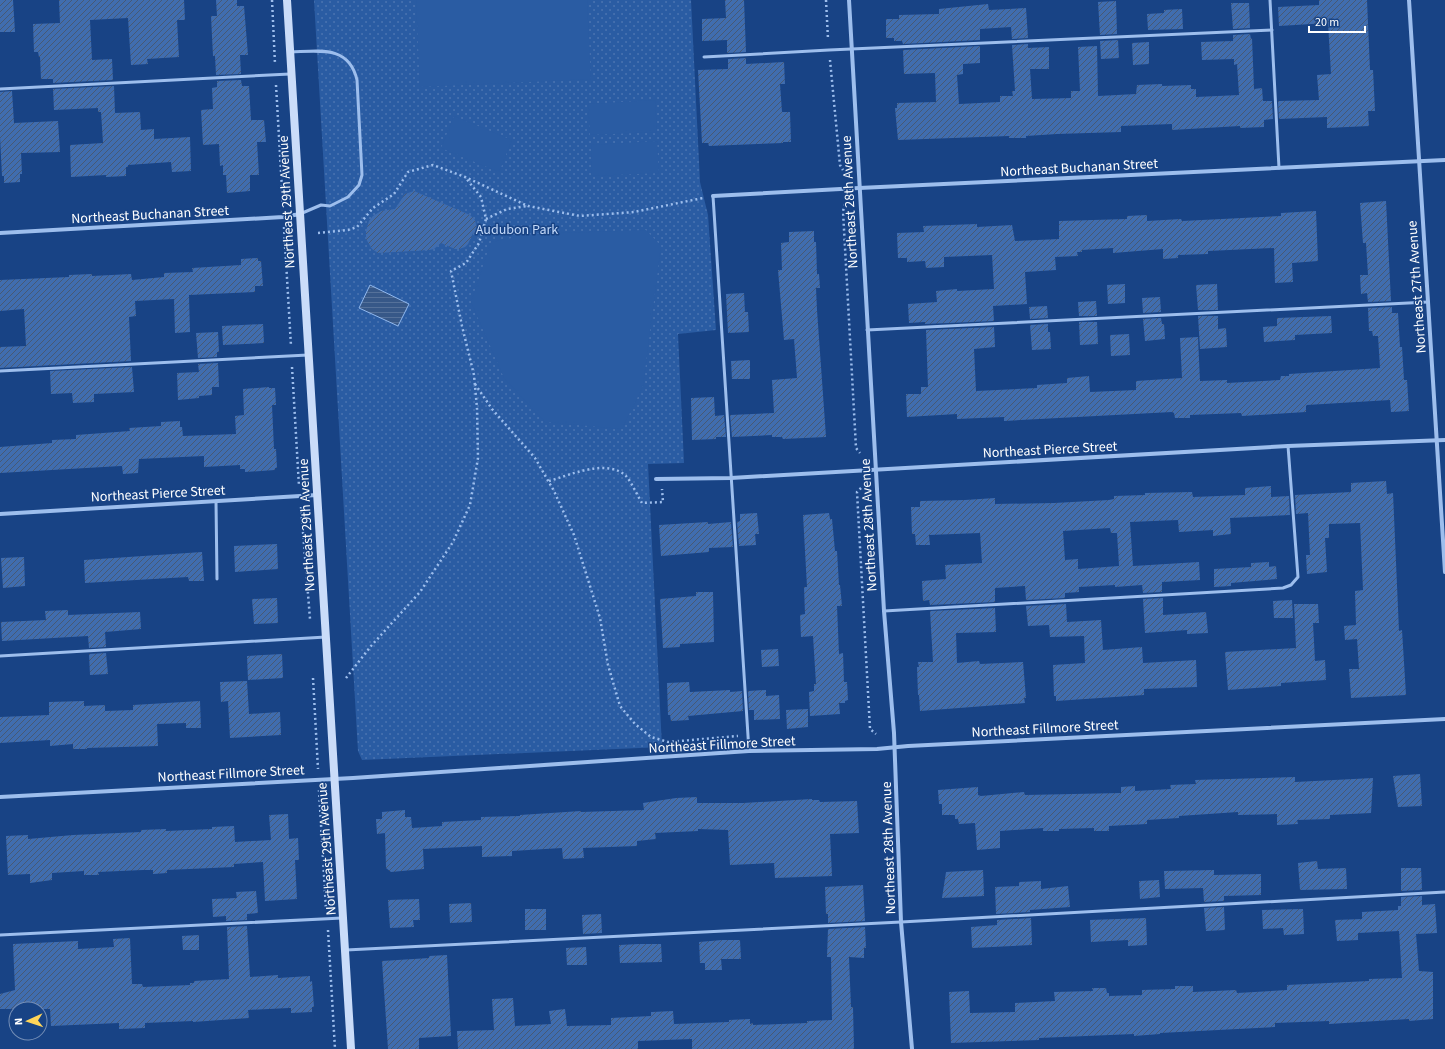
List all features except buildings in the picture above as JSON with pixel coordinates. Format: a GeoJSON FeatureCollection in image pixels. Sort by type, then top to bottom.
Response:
{"type":"FeatureCollection","features":[{"type":"Feature","properties":{"kind":"street","name":"Northeast 29th Avenue"},"geometry":{"type":"LineString","coordinates":[[287,0],[351,1049]]}},
{"type":"Feature","properties":{"kind":"street","name":"Northeast 28th Avenue"},"geometry":{"type":"LineString","coordinates":[[849,0],[875,470],[895,748],[901,922],[912,1049]]}},
{"type":"Feature","properties":{"kind":"street","name":"Northeast 27th Avenue"},"geometry":{"type":"LineString","coordinates":[[1409,0],[1445,572]]}},
{"type":"Feature","properties":{"kind":"street","name":"Northeast Buchanan Street"},"geometry":{"type":"LineString","coordinates":[[713,196],[1445,160]]}},
{"type":"Feature","properties":{"kind":"street","name":"Northeast Buchanan Street"},"geometry":{"type":"LineString","coordinates":[[0,233],[283,217],[300,214]]}},
{"type":"Feature","properties":{"kind":"street","name":"Northeast Pierce Street"},"geometry":{"type":"LineString","coordinates":[[659,479],[731,478],[1288,446],[1445,440]]}},
{"type":"Feature","properties":{"kind":"street","name":"Northeast Pierce Street"},"geometry":{"type":"LineString","coordinates":[[0,514],[318,495]]}},
{"type":"Feature","properties":{"kind":"street","name":"Northeast Fillmore Street"},"geometry":{"type":"LineString","coordinates":[[0,796],[335,779],[749,751],[895,748],[908,746],[1445,719]]}},
{"type":"Feature","properties":{"kind":"lane"},"geometry":{"type":"LineString","coordinates":[[1270,0],[1279,168]]}},
{"type":"Feature","properties":{"kind":"lane"},"geometry":{"type":"LineString","coordinates":[[704,57],[1272,30]]}},
{"type":"Feature","properties":{"kind":"lane"},"geometry":{"type":"LineString","coordinates":[[290,52],[324,51],[340,55],[350,62],[355,71],[357,80],[362,174],[359,185],[348,197],[330,206],[321,205],[300,214]]}},
{"type":"Feature","properties":{"kind":"lane"},"geometry":{"type":"LineString","coordinates":[[0,89],[292,74]]}},
{"type":"Feature","properties":{"kind":"lane"},"geometry":{"type":"LineString","coordinates":[[713,196],[749,751]]}},
{"type":"Feature","properties":{"kind":"lane"},"geometry":{"type":"LineString","coordinates":[[867,330],[1428,302]]}},
{"type":"Feature","properties":{"kind":"lane"},"geometry":{"type":"LineString","coordinates":[[0,371],[308,355]]}},
{"type":"Feature","properties":{"kind":"lane"},"geometry":{"type":"LineString","coordinates":[[884,611],[1276,589],[1291,585],[1298,577],[1288,446]]}},
{"type":"Feature","properties":{"kind":"lane"},"geometry":{"type":"LineString","coordinates":[[216,501],[217,579]]}},
{"type":"Feature","properties":{"kind":"lane"},"geometry":{"type":"LineString","coordinates":[[0,656],[326,637]]}},
{"type":"Feature","properties":{"kind":"lane"},"geometry":{"type":"LineString","coordinates":[[345,950],[901,922],[1445,892]]}},
{"type":"Feature","properties":{"kind":"lane"},"geometry":{"type":"LineString","coordinates":[[0,935],[344,918]]}},
{"type":"Feature","properties":{"kind":"path"},"geometry":{"type":"LineString","coordinates":[[272,0],[283,217],[300,496],[311,638]]}},
{"type":"Feature","properties":{"kind":"path"},"geometry":{"type":"LineString","coordinates":[[826,0],[829,50],[840,165],[844,170]]}},
{"type":"Feature","properties":{"kind":"path"},"geometry":{"type":"LineString","coordinates":[[318,233],[348,230],[357,227],[373,208],[394,194],[408,172],[433,166],[465,178],[528,206],[580,216],[634,212],[713,196]]}},
{"type":"Feature","properties":{"kind":"path"},"geometry":{"type":"LineString","coordinates":[[346,678],[371,646],[420,592],[452,542],[470,505],[478,458],[475,384],[451,272],[466,263],[476,248],[479,243],[486,219],[481,197],[465,178]]}},
{"type":"Feature","properties":{"kind":"path"},"geometry":{"type":"LineString","coordinates":[[845,204],[843,211],[855,440],[856,448],[860,453]]}},
{"type":"Feature","properties":{"kind":"path"},"geometry":{"type":"LineString","coordinates":[[486,219],[507,209],[528,206]]}},
{"type":"Feature","properties":{"kind":"path"},"geometry":{"type":"LineString","coordinates":[[475,384],[492,409],[535,458],[549,481],[574,535],[600,618],[608,665],[620,706],[635,724],[651,737],[668,742],[748,735]]}},
{"type":"Feature","properties":{"kind":"path"},"geometry":{"type":"LineString","coordinates":[[549,481],[592,469],[613,468],[626,476],[642,503],[663,502],[659,479]]}},
{"type":"Feature","properties":{"kind":"path"},"geometry":{"type":"LineString","coordinates":[[861,488],[857,492],[870,730],[876,734]]}},
{"type":"Feature","properties":{"kind":"path"},"geometry":{"type":"LineString","coordinates":[[313,678],[335,1049]]}},
{"type":"Feature","properties":{"kind":"green space","name":"Audubon Park"},"geometry":{"type":"Polygon","coordinates":[[[314,0],[691,0],[700,182],[708,215],[716,330],[678,334],[684,463],[648,464],[662,747],[362,760],[358,751],[314,0]]]}},
{"type":"Feature","properties":{"kind":"green space"},"geometry":{"type":"Polygon","coordinates":[[[416,0],[587,0],[591,79],[420,87],[416,0]]]}},
{"type":"Feature","properties":{"kind":"green space"},"geometry":{"type":"Polygon","coordinates":[[[655,100],[657,132],[590,135],[588,104],[655,100]]]}},
{"type":"Feature","properties":{"kind":"green space"},"geometry":{"type":"Polygon","coordinates":[[[454,116],[512,140],[499,172],[441,148],[454,116]]]}},
{"type":"Feature","properties":{"kind":"green space"},"geometry":{"type":"Polygon","coordinates":[[[657,141],[659,173],[592,176],[591,145],[657,141]]]}},
{"type":"Feature","properties":{"kind":"green space"},"geometry":{"type":"Polygon","coordinates":[[[646,230],[661,246],[643,386],[622,429],[545,422],[504,378],[471,302],[491,242],[533,234],[646,230]]]}},
{"type":"Feature","properties":{"kind":"shaded area"},"geometry":{"type":"Polygon","coordinates":[[[370,285],[409,304],[398,326],[359,308],[370,285]]]}}]}
